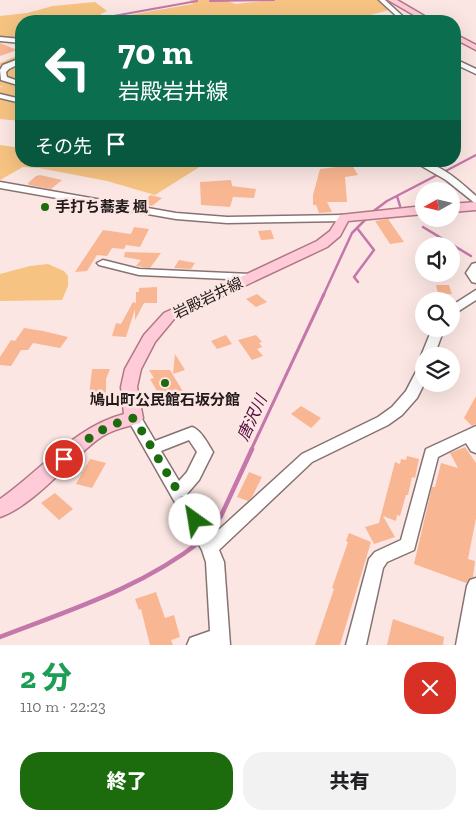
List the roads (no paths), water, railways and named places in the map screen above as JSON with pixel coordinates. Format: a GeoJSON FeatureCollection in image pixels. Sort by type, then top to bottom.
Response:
{"type":"FeatureCollection","features":[{"type":"Feature","properties":{"kind":"main road"},"geometry":{"type":"LineString","coordinates":[[392,0],[418,15]]}},
{"type":"Feature","properties":{"kind":"main road"},"geometry":{"type":"LineString","coordinates":[[461,39],[476,48]]}},
{"type":"Feature","properties":{"kind":"main road"},"geometry":{"type":"LineString","coordinates":[[460,207],[476,206]]}},
{"type":"Feature","properties":{"kind":"main road"},"geometry":{"type":"LineString","coordinates":[[349,217],[415,211]]}},
{"type":"Feature","properties":{"kind":"main road","name":"岩殿岩井線"},"geometry":{"type":"LineString","coordinates":[[134,418],[129,400],[129,384],[141,355],[158,327],[180,310],[322,244],[335,234],[349,217]]}},
{"type":"Feature","properties":{"kind":"main road"},"geometry":{"type":"LineString","coordinates":[[0,509],[19,496],[92,434],[112,424],[134,418]]}},
{"type":"Feature","properties":{"kind":"street"},"geometry":{"type":"LineString","coordinates":[[382,0],[398,15]]}},
{"type":"Feature","properties":{"kind":"street"},"geometry":{"type":"LineString","coordinates":[[0,39],[15,40]]}},
{"type":"Feature","properties":{"kind":"street"},"geometry":{"type":"LineString","coordinates":[[15,61],[2,72],[4,78],[15,82]]}},
{"type":"Feature","properties":{"kind":"street"},"geometry":{"type":"LineString","coordinates":[[461,64],[476,72]]}},
{"type":"Feature","properties":{"kind":"street"},"geometry":{"type":"LineString","coordinates":[[0,96],[15,100]]}},
{"type":"Feature","properties":{"kind":"street"},"geometry":{"type":"LineString","coordinates":[[430,167],[449,178],[476,201]]}},
{"type":"Feature","properties":{"kind":"street"},"geometry":{"type":"LineString","coordinates":[[0,185],[176,216],[227,220],[349,217]]}},
{"type":"Feature","properties":{"kind":"street"},"geometry":{"type":"LineString","coordinates":[[103,263],[139,272],[250,277]]}},
{"type":"Feature","properties":{"kind":"street"},"geometry":{"type":"LineString","coordinates":[[476,266],[472,273],[476,280]]}},
{"type":"Feature","properties":{"kind":"street"},"geometry":{"type":"LineString","coordinates":[[460,306],[476,294]]}},
{"type":"Feature","properties":{"kind":"street"},"geometry":{"type":"LineString","coordinates":[[210,548],[307,458],[383,421],[397,411],[415,388]]}},
{"type":"Feature","properties":{"kind":"street"},"geometry":{"type":"LineString","coordinates":[[134,418],[195,520],[210,548],[215,562],[220,641],[197,645]]}},
{"type":"Feature","properties":{"kind":"street"},"geometry":{"type":"LineString","coordinates":[[152,449],[192,433],[204,452],[193,476],[178,493]]}},
{"type":"Feature","properties":{"kind":"street"},"geometry":{"type":"LineString","coordinates":[[356,645],[375,566],[381,557],[408,545],[431,453],[474,438]]}},
{"type":"Feature","properties":{"kind":"street"},"geometry":{"type":"LineString","coordinates":[[468,644],[476,586]]}},
{"type":"Feature","properties":{"kind":"waterway"},"geometry":{"type":"LineString","coordinates":[[210,1],[274,0]]}},
{"type":"Feature","properties":{"kind":"waterway"},"geometry":{"type":"LineString","coordinates":[[119,15],[197,1]]}},
{"type":"Feature","properties":{"kind":"waterway","name":"唐沢川"},"geometry":{"type":"LineString","coordinates":[[461,163],[476,155]]}},
{"type":"Feature","properties":{"kind":"waterway","name":"唐沢川"},"geometry":{"type":"LineString","coordinates":[[440,174],[453,167]]}},
{"type":"Feature","properties":{"kind":"waterway","name":"唐沢川"},"geometry":{"type":"LineString","coordinates":[[371,213],[387,201],[443,172]]}},
{"type":"Feature","properties":{"kind":"waterway"},"geometry":{"type":"LineString","coordinates":[[397,196],[400,206]]}},
{"type":"Feature","properties":{"kind":"waterway","name":"唐沢川"},"geometry":{"type":"LineString","coordinates":[[357,228],[367,218]]}},
{"type":"Feature","properties":{"kind":"waterway","name":"唐沢川"},"geometry":{"type":"LineString","coordinates":[[323,296],[352,233],[357,228]]}},
{"type":"Feature","properties":{"kind":"waterway"},"geometry":{"type":"LineString","coordinates":[[357,228],[374,250],[354,277],[358,282]]}},
{"type":"Feature","properties":{"kind":"waterway"},"geometry":{"type":"LineString","coordinates":[[425,228],[471,256]]}},
{"type":"Feature","properties":{"kind":"waterway","name":"唐沢川"},"geometry":{"type":"LineString","coordinates":[[251,450],[324,294]]}},
{"type":"Feature","properties":{"kind":"waterway","name":"唐沢川"},"geometry":{"type":"LineString","coordinates":[[207,534],[221,516],[252,449]]}},
{"type":"Feature","properties":{"kind":"waterway","name":"唐沢川"},"geometry":{"type":"LineString","coordinates":[[0,637],[79,607],[129,585],[178,558],[201,541]]}},
{"type":"Feature","properties":{"kind":"place","name":"手打ち蕎麦 楓"},"geometry":{"type":"Point","coordinates":[45,207]}},
{"type":"Feature","properties":{"kind":"place","name":"鳩山町公民館石坂分館"},"geometry":{"type":"Point","coordinates":[165,383]}}]}
